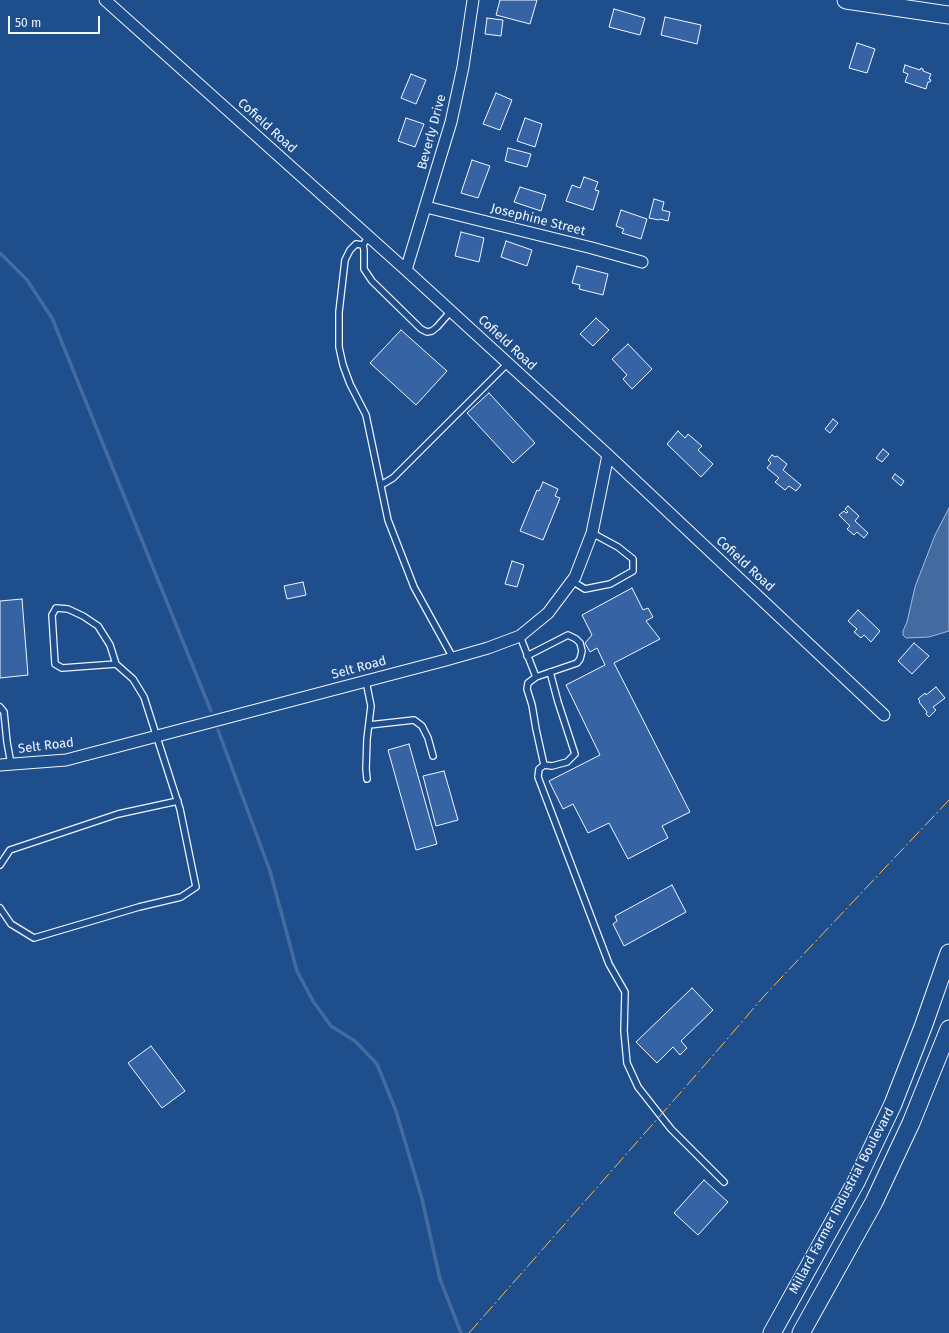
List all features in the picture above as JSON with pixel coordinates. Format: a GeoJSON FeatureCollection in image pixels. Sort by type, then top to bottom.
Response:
{"type":"FeatureCollection","features":[{"type":"Feature","properties":{"kind":"main road"},"geometry":{"type":"LineString","coordinates":[[846,0],[949,14]]}},
{"type":"Feature","properties":{"kind":"main road","name":"Millard Farmer Industrial Boulevard"},"geometry":{"type":"LineString","coordinates":[[772,1333],[856,1182],[893,1104],[923,1027],[949,953]]}},
{"type":"Feature","properties":{"kind":"main road","name":"Millard Farmer Industrial Boulevard"},"geometry":{"type":"LineString","coordinates":[[801,1333],[874,1202],[911,1123],[949,1029]]}},
{"type":"Feature","properties":{"kind":"street","name":"Cofield Road"},"geometry":{"type":"LineString","coordinates":[[105,0],[366,241],[406,270],[508,363],[884,715]]}},
{"type":"Feature","properties":{"kind":"street","name":"Beverly Drive"},"geometry":{"type":"LineString","coordinates":[[406,270],[451,122],[463,67],[473,0]]}},
{"type":"Feature","properties":{"kind":"street","name":"Josephine Street"},"geometry":{"type":"LineString","coordinates":[[426,207],[592,248],[642,262]]}},
{"type":"Feature","properties":{"kind":"street","name":"Selt Road"},"geometry":{"type":"LineString","coordinates":[[5,765],[66,760],[453,658],[488,648],[520,636],[548,613],[575,577],[592,533],[608,455]]}},
{"type":"Feature","properties":{"kind":"lane"},"geometry":{"type":"LineString","coordinates":[[451,311],[432,331],[427,332],[421,329],[372,281],[364,269],[364,250],[366,241],[356,244],[350,250],[345,260],[339,312],[339,347],[343,365],[350,384],[366,414],[388,520],[414,587],[453,658]]}},
{"type":"Feature","properties":{"kind":"lane"},"geometry":{"type":"LineString","coordinates":[[381,485],[392,478],[508,363]]}},
{"type":"Feature","properties":{"kind":"lane"},"geometry":{"type":"LineString","coordinates":[[572,581],[585,590],[610,584],[632,571],[633,559],[618,547],[592,533]]}},
{"type":"Feature","properties":{"kind":"lane"},"geometry":{"type":"LineString","coordinates":[[0,908],[11,924],[34,938],[181,896],[196,887],[178,801],[144,697],[133,679],[116,664],[110,645],[98,626],[78,613],[68,609],[56,608],[52,615],[55,664],[62,668],[116,664]]}},
{"type":"Feature","properties":{"kind":"lane"},"geometry":{"type":"LineString","coordinates":[[528,656],[568,635],[580,643],[582,651],[580,659],[577,663],[536,677],[528,683],[527,689],[532,705],[544,766]]}},
{"type":"Feature","properties":{"kind":"lane"},"geometry":{"type":"LineString","coordinates":[[520,636],[536,677]]}},
{"type":"Feature","properties":{"kind":"lane"},"geometry":{"type":"LineString","coordinates":[[550,672],[558,702],[576,754],[567,762],[552,766],[544,766],[539,770],[538,778],[609,964],[625,992],[624,1031],[627,1063],[638,1087],[671,1129],[724,1182]]}},
{"type":"Feature","properties":{"kind":"lane"},"geometry":{"type":"LineString","coordinates":[[366,681],[371,706],[367,739],[367,779]]}},
{"type":"Feature","properties":{"kind":"lane"},"geometry":{"type":"LineString","coordinates":[[0,707],[4,712],[7,742],[5,765]]}},
{"type":"Feature","properties":{"kind":"lane"},"geometry":{"type":"LineString","coordinates":[[369,725],[414,720],[422,726],[428,738],[433,756]]}},
{"type":"Feature","properties":{"kind":"lane"},"geometry":{"type":"LineString","coordinates":[[0,865],[10,850],[118,814],[178,801]]}},
{"type":"Feature","properties":{"kind":"water"},"geometry":{"type":"Polygon","coordinates":[[[949,508],[949,631],[929,637],[906,638],[903,635],[903,631],[907,622],[915,587],[935,535],[949,508]]]}},
{"type":"Feature","properties":{"kind":"building"},"geometry":{"type":"Polygon","coordinates":[[[500,0],[537,0],[530,24],[496,15],[500,0]]]}},
{"type":"Feature","properties":{"kind":"building"},"geometry":{"type":"Polygon","coordinates":[[[614,9],[645,18],[640,35],[609,27],[614,9]]]}},
{"type":"Feature","properties":{"kind":"building"},"geometry":{"type":"Polygon","coordinates":[[[665,17],[701,25],[697,44],[661,35],[665,17]]]}},
{"type":"Feature","properties":{"kind":"building"},"geometry":{"type":"Polygon","coordinates":[[[487,18],[503,20],[501,36],[485,34],[487,18]]]}},
{"type":"Feature","properties":{"kind":"building"},"geometry":{"type":"Polygon","coordinates":[[[857,43],[875,49],[867,73],[849,68],[857,43]]]}},
{"type":"Feature","properties":{"kind":"building"},"geometry":{"type":"Polygon","coordinates":[[[905,65],[920,70],[921,68],[923,71],[931,74],[929,79],[931,80],[928,82],[926,89],[905,82],[908,74],[903,72],[905,65]]]}},
{"type":"Feature","properties":{"kind":"building"},"geometry":{"type":"Polygon","coordinates":[[[411,74],[426,80],[416,104],[401,98],[411,74]]]}},
{"type":"Feature","properties":{"kind":"building"},"geometry":{"type":"Polygon","coordinates":[[[496,93],[512,100],[500,130],[483,124],[496,93]]]}},
{"type":"Feature","properties":{"kind":"building"},"geometry":{"type":"Polygon","coordinates":[[[406,118],[424,124],[415,147],[398,141],[406,118]]]}},
{"type":"Feature","properties":{"kind":"building"},"geometry":{"type":"Polygon","coordinates":[[[525,118],[542,124],[535,147],[517,141],[525,118]]]}},
{"type":"Feature","properties":{"kind":"building"},"geometry":{"type":"Polygon","coordinates":[[[508,148],[531,154],[527,167],[505,161],[508,148]]]}},
{"type":"Feature","properties":{"kind":"building"},"geometry":{"type":"Polygon","coordinates":[[[472,160],[490,166],[478,198],[461,193],[472,160]]]}},
{"type":"Feature","properties":{"kind":"building"},"geometry":{"type":"Polygon","coordinates":[[[584,177],[598,182],[595,190],[599,191],[593,210],[566,201],[572,185],[580,188],[584,177]]]}},
{"type":"Feature","properties":{"kind":"building"},"geometry":{"type":"Polygon","coordinates":[[[520,187],[546,195],[541,211],[514,202],[520,187]]]}},
{"type":"Feature","properties":{"kind":"building"},"geometry":{"type":"Polygon","coordinates":[[[654,199],[664,202],[662,210],[670,212],[668,221],[649,218],[654,199]]]}},
{"type":"Feature","properties":{"kind":"building"},"geometry":{"type":"Polygon","coordinates":[[[621,210],[647,219],[641,239],[622,233],[624,229],[616,226],[621,210]]]}},
{"type":"Feature","properties":{"kind":"building"},"geometry":{"type":"Polygon","coordinates":[[[461,232],[484,238],[479,262],[455,256],[461,232]]]}},
{"type":"Feature","properties":{"kind":"building"},"geometry":{"type":"Polygon","coordinates":[[[506,241],[532,250],[527,266],[501,257],[506,241]]]}},
{"type":"Feature","properties":{"kind":"building"},"geometry":{"type":"Polygon","coordinates":[[[577,266],[608,274],[603,295],[579,289],[580,285],[572,283],[577,266]]]}},
{"type":"Feature","properties":{"kind":"building"},"geometry":{"type":"Polygon","coordinates":[[[596,318],[609,330],[593,346],[580,334],[596,318]]]}},
{"type":"Feature","properties":{"kind":"building"},"geometry":{"type":"Polygon","coordinates":[[[401,330],[447,371],[416,405],[370,363],[401,330]]]}},
{"type":"Feature","properties":{"kind":"building"},"geometry":{"type":"Polygon","coordinates":[[[628,344],[652,369],[632,389],[623,379],[627,375],[612,359],[628,344]]]}},
{"type":"Feature","properties":{"kind":"building"},"geometry":{"type":"Polygon","coordinates":[[[489,393],[535,443],[513,463],[467,413],[489,393]]]}},
{"type":"Feature","properties":{"kind":"building"},"geometry":{"type":"Polygon","coordinates":[[[833,419],[838,423],[830,433],[825,429],[833,419]]]}},
{"type":"Feature","properties":{"kind":"building"},"geometry":{"type":"Polygon","coordinates":[[[678,431],[685,438],[688,434],[702,446],[698,450],[713,464],[701,477],[667,444],[678,431]]]}},
{"type":"Feature","properties":{"kind":"building"},"geometry":{"type":"Polygon","coordinates":[[[883,449],[889,454],[882,462],[876,458],[883,449]]]}},
{"type":"Feature","properties":{"kind":"building"},"geometry":{"type":"Polygon","coordinates":[[[772,455],[775,457],[777,456],[787,464],[783,470],[801,485],[796,491],[789,486],[785,490],[775,482],[779,478],[767,468],[771,463],[768,460],[772,455]]]}},
{"type":"Feature","properties":{"kind":"building"},"geometry":{"type":"Polygon","coordinates":[[[895,474],[904,481],[901,486],[892,478],[895,474]]]}},
{"type":"Feature","properties":{"kind":"building"},"geometry":{"type":"Polygon","coordinates":[[[543,482],[558,489],[555,496],[560,498],[543,540],[520,531],[537,490],[539,491],[543,482]]]}},
{"type":"Feature","properties":{"kind":"building"},"geometry":{"type":"Polygon","coordinates":[[[848,506],[859,516],[855,521],[868,533],[864,538],[857,532],[854,535],[847,529],[850,526],[839,515],[844,511],[846,513],[848,512],[845,509],[848,506]]]}},
{"type":"Feature","properties":{"kind":"building"},"geometry":{"type":"Polygon","coordinates":[[[512,561],[524,565],[517,587],[505,584],[512,561]]]}},
{"type":"Feature","properties":{"kind":"building"},"geometry":{"type":"Polygon","coordinates":[[[303,582],[306,595],[287,599],[284,586],[303,582]]]}},
{"type":"Feature","properties":{"kind":"building"},"geometry":{"type":"Polygon","coordinates":[[[632,588],[643,610],[648,608],[653,617],[646,621],[660,639],[614,663],[690,812],[662,826],[668,838],[628,859],[609,823],[588,833],[573,804],[563,809],[549,781],[600,755],[566,685],[605,665],[597,648],[590,652],[585,643],[592,635],[582,615],[632,588]]]}},
{"type":"Feature","properties":{"kind":"building"},"geometry":{"type":"Polygon","coordinates":[[[22,599],[28,675],[0,678],[0,601],[22,599]]]}},
{"type":"Feature","properties":{"kind":"building"},"geometry":{"type":"Polygon","coordinates":[[[858,610],[880,631],[871,642],[864,635],[861,638],[854,632],[857,629],[848,621],[858,610]]]}},
{"type":"Feature","properties":{"kind":"building"},"geometry":{"type":"Polygon","coordinates":[[[914,643],[929,656],[912,674],[898,661],[914,643]]]}},
{"type":"Feature","properties":{"kind":"building"},"geometry":{"type":"Polygon","coordinates":[[[936,687],[945,698],[933,707],[936,710],[929,717],[918,699],[936,687]]]}},
{"type":"Feature","properties":{"kind":"building"},"geometry":{"type":"Polygon","coordinates":[[[409,744],[437,844],[416,850],[388,750],[409,744]]]}},
{"type":"Feature","properties":{"kind":"building"},"geometry":{"type":"Polygon","coordinates":[[[444,771],[458,820],[436,826],[423,776],[444,771]]]}},
{"type":"Feature","properties":{"kind":"building"},"geometry":{"type":"Polygon","coordinates":[[[672,885],[686,912],[624,946],[613,924],[617,921],[615,916],[672,885]]]}},
{"type":"Feature","properties":{"kind":"building"},"geometry":{"type":"Polygon","coordinates":[[[692,988],[713,1010],[681,1041],[687,1048],[680,1055],[673,1047],[657,1063],[636,1042],[692,988]]]}},
{"type":"Feature","properties":{"kind":"building"},"geometry":{"type":"Polygon","coordinates":[[[151,1046],[185,1091],[162,1108],[128,1063],[151,1046]]]}},
{"type":"Feature","properties":{"kind":"building"},"geometry":{"type":"Polygon","coordinates":[[[704,1180],[728,1202],[698,1235],[674,1213],[704,1180]]]}},
{"type":"Feature","properties":{"kind":"waterway"},"geometry":{"type":"LineString","coordinates":[[0,253],[27,280],[52,318],[211,711]]}},
{"type":"Feature","properties":{"kind":"waterway"},"geometry":{"type":"LineString","coordinates":[[218,730],[270,871],[297,971],[313,1001],[331,1026],[355,1041],[377,1064],[396,1111],[422,1199],[440,1279],[461,1333]]}},
{"type":"Feature","properties":{"kind":"power"},"geometry":{"type":"LineString","coordinates":[[469,1333],[765,995],[949,800]]}}]}
